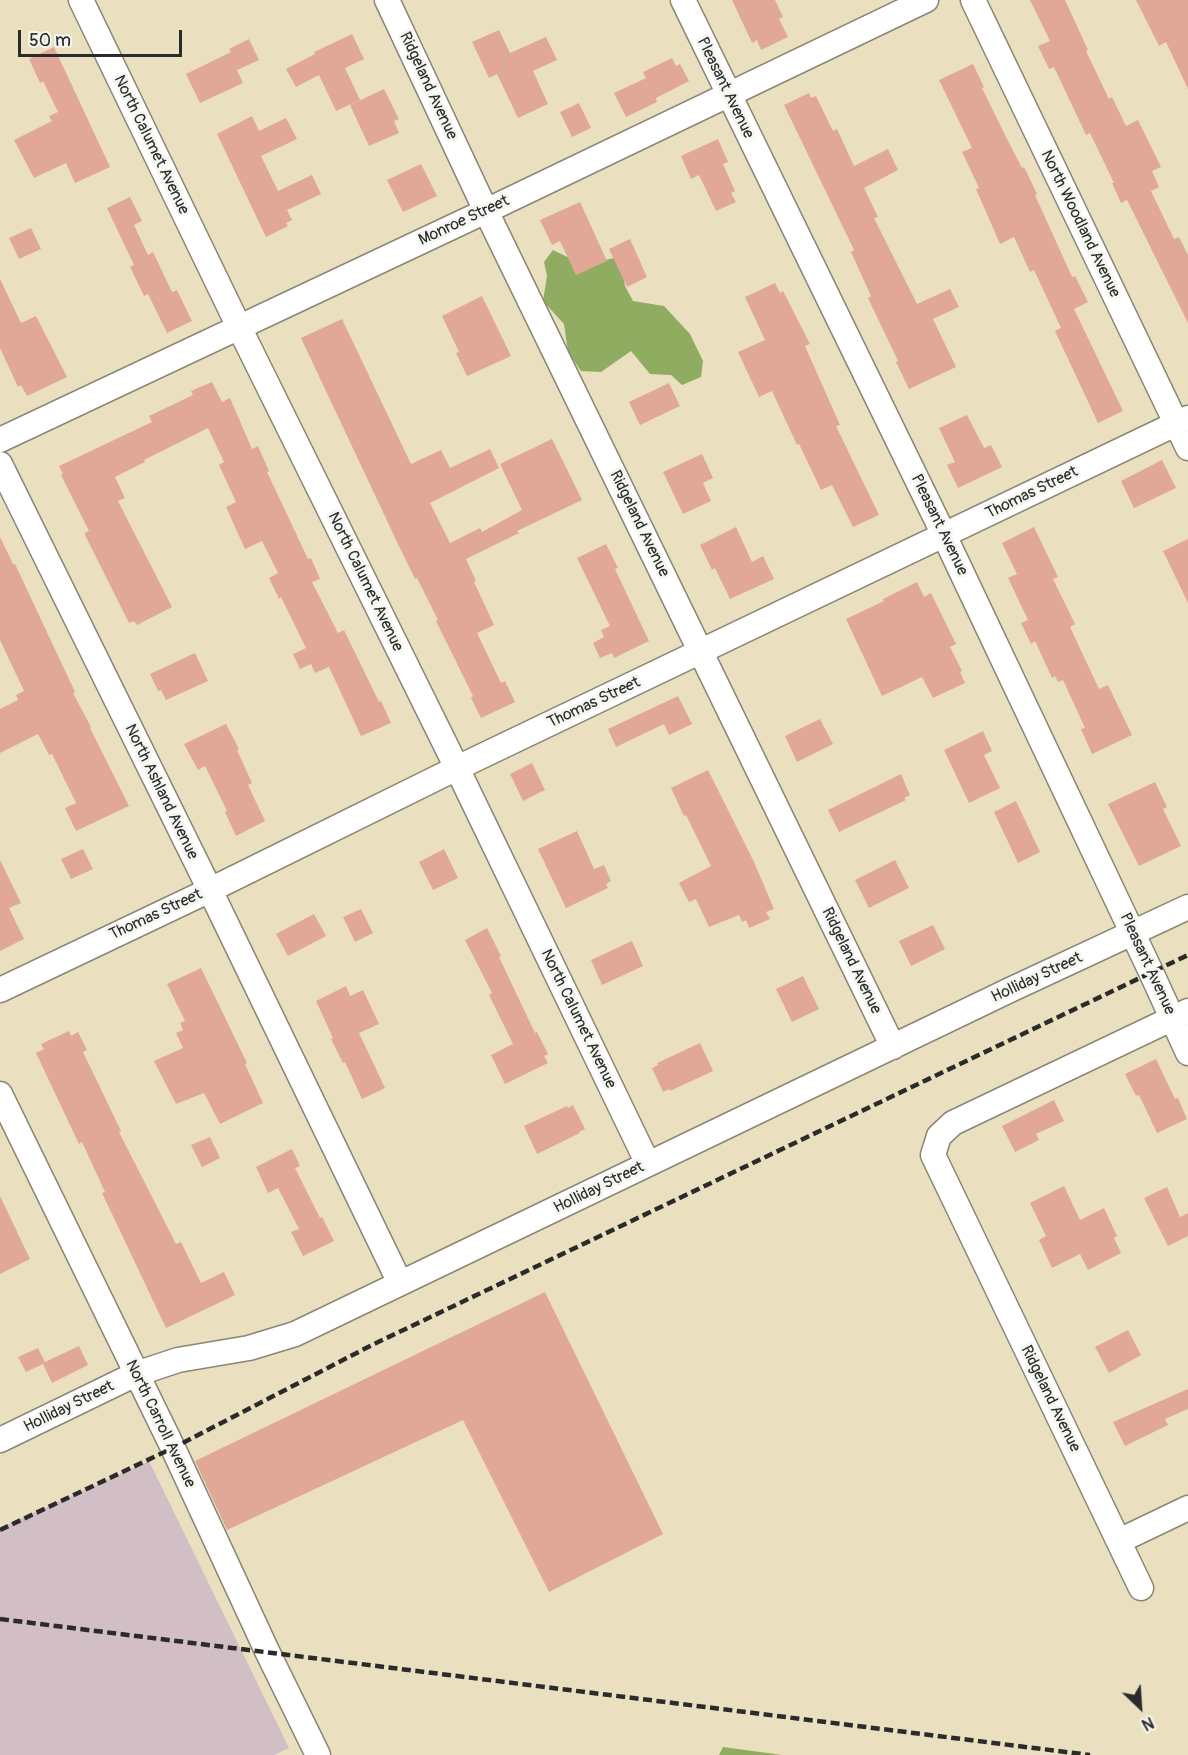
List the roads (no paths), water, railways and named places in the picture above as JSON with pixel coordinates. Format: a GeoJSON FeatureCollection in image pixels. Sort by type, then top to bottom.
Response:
{"type":"FeatureCollection","features":[{"type":"Feature","properties":{"kind":"street","name":"North Calumet Avenue"},"geometry":{"type":"LineString","coordinates":[[81,0],[648,1164]]}},
{"type":"Feature","properties":{"kind":"street","name":"Ridgeland Avenue"},"geometry":{"type":"LineString","coordinates":[[387,0],[486,211],[893,1047]]}},
{"type":"Feature","properties":{"kind":"street","name":"Pleasant Avenue"},"geometry":{"type":"LineString","coordinates":[[683,0],[944,535],[1133,933],[1180,1015],[1188,1053]]}},
{"type":"Feature","properties":{"kind":"street","name":"Monroe Street"},"geometry":{"type":"LineString","coordinates":[[0,440],[926,0]]}},
{"type":"Feature","properties":{"kind":"street","name":"North Woodland Avenue"},"geometry":{"type":"LineString","coordinates":[[973,0],[1182,421],[1188,448]]}},
{"type":"Feature","properties":{"kind":"street","name":"Thomas Street"},"geometry":{"type":"LineString","coordinates":[[0,990],[210,890],[457,768],[1182,421]]}},
{"type":"Feature","properties":{"kind":"street","name":"North Ashland Avenue"},"geometry":{"type":"LineString","coordinates":[[0,464],[400,1283]]}},
{"type":"Feature","properties":{"kind":"street","name":"Holliday Street"},"geometry":{"type":"LineString","coordinates":[[0,1440],[136,1374],[178,1360],[249,1348],[295,1334],[1010,990],[1188,907]]}},
{"type":"Feature","properties":{"kind":"street","name":"Ridgeland Avenue"},"geometry":{"type":"LineString","coordinates":[[1141,1588],[933,1155],[939,1136],[953,1123],[1180,1015]]}},
{"type":"Feature","properties":{"kind":"street","name":"North Carroll Avenue"},"geometry":{"type":"LineString","coordinates":[[0,1094],[172,1448],[314,1754]]}},
{"type":"Feature","properties":{"kind":"street"},"geometry":{"type":"LineString","coordinates":[[1119,1542],[1188,1508]]}},
{"type":"Feature","properties":{"kind":"railway"},"geometry":{"type":"LineString","coordinates":[[0,1530],[173,1448],[372,1345],[1188,955]]}},
{"type":"Feature","properties":{"kind":"railway"},"geometry":{"type":"LineString","coordinates":[[0,1619],[1090,1755]]}}]}
